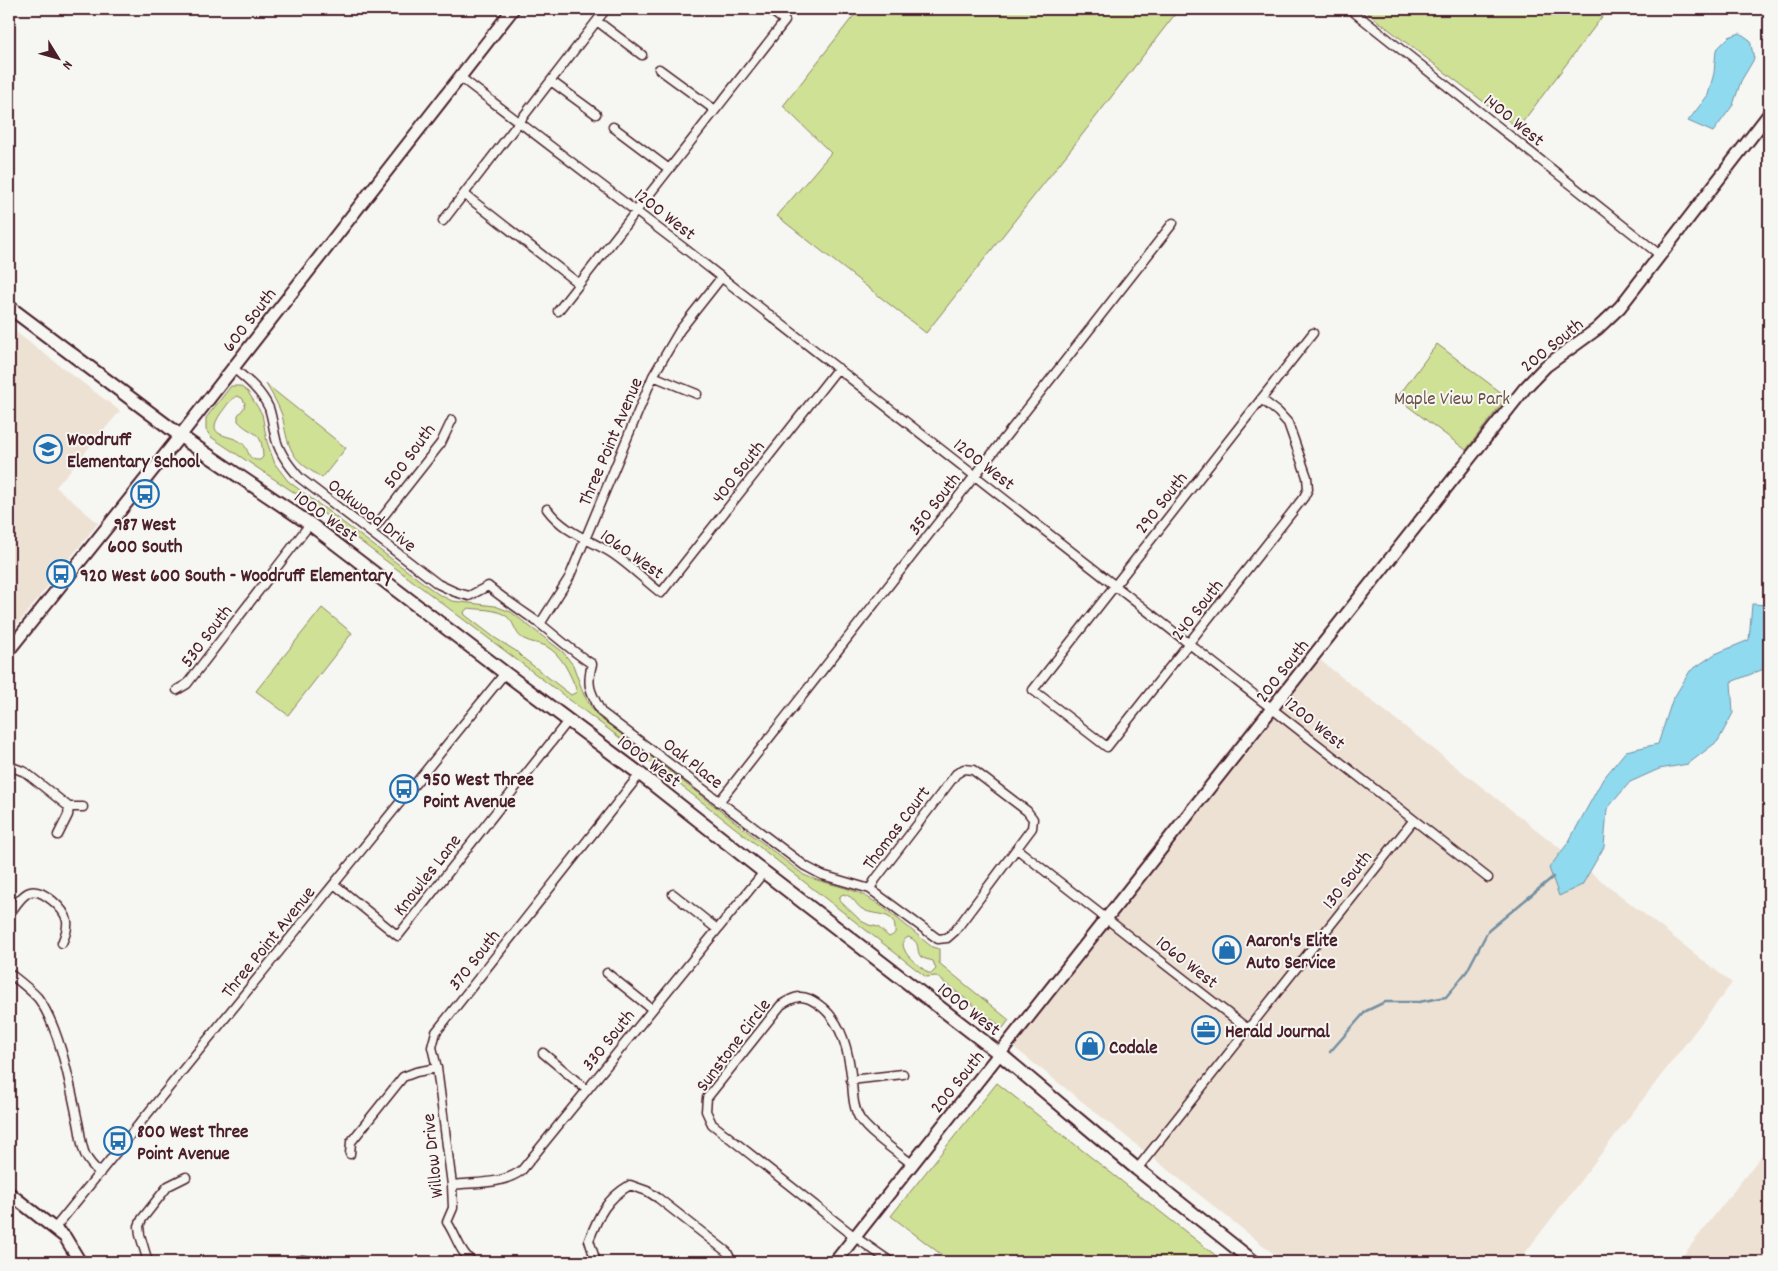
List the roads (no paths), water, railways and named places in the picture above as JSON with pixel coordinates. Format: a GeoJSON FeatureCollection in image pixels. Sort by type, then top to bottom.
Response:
{"type":"FeatureCollection","features":[{"type":"Feature","properties":{"kind":"main road","name":"1000 West"},"geometry":{"type":"LineString","coordinates":[[9,307],[180,436],[310,524],[640,774],[1000,1054],[1137,1169],[1254,1262]]}},
{"type":"Feature","properties":{"kind":"street","name":"600 South"},"geometry":{"type":"LineString","coordinates":[[9,650],[180,436],[513,9]]}},
{"type":"Feature","properties":{"kind":"street"},"geometry":{"type":"LineString","coordinates":[[443,221],[606,9]]}},
{"type":"Feature","properties":{"kind":"street"},"geometry":{"type":"LineString","coordinates":[[558,311],[785,21],[769,9]]}},
{"type":"Feature","properties":{"kind":"street","name":"1400 West"},"geometry":{"type":"LineString","coordinates":[[1350,9],[1660,255]]}},
{"type":"Feature","properties":{"kind":"street"},"geometry":{"type":"LineString","coordinates":[[597,21],[642,55]]}},
{"type":"Feature","properties":{"kind":"street"},"geometry":{"type":"LineString","coordinates":[[660,68],[715,110]]}},
{"type":"Feature","properties":{"kind":"street","name":"1200 West"},"geometry":{"type":"LineString","coordinates":[[460,77],[520,121],[838,368],[1488,878]]}},
{"type":"Feature","properties":{"kind":"street"},"geometry":{"type":"LineString","coordinates":[[551,81],[596,114]]}},
{"type":"Feature","properties":{"kind":"street","name":"200 South"},"geometry":{"type":"LineString","coordinates":[[835,1262],[1525,388],[1546,366],[1597,329],[1620,307],[1769,114]]}},
{"type":"Feature","properties":{"kind":"street"},"geometry":{"type":"LineString","coordinates":[[613,127],[669,169]]}},
{"type":"Feature","properties":{"kind":"street"},"geometry":{"type":"LineString","coordinates":[[464,194],[579,284]]}},
{"type":"Feature","properties":{"kind":"street","name":"350 South"},"geometry":{"type":"LineString","coordinates":[[719,802],[1173,223]]}},
{"type":"Feature","properties":{"kind":"street","name":"Three Point Avenue"},"geometry":{"type":"LineString","coordinates":[[540,624],[569,578],[653,376],[680,330],[721,278]]}},
{"type":"Feature","properties":{"kind":"street","name":"290 South"},"geometry":{"type":"LineString","coordinates":[[1107,747],[1033,690],[1313,333]]}},
{"type":"Feature","properties":{"kind":"street","name":"Oakwood Drive"},"geometry":{"type":"LineString","coordinates":[[232,368],[251,382],[261,394],[273,420],[275,436],[281,452],[289,466],[300,478],[438,584],[469,596],[488,586],[540,624]]}},
{"type":"Feature","properties":{"kind":"street","name":"400 South"},"geometry":{"type":"LineString","coordinates":[[661,593],[838,368]]}},
{"type":"Feature","properties":{"kind":"street"},"geometry":{"type":"LineString","coordinates":[[653,376],[697,394]]}},
{"type":"Feature","properties":{"kind":"street","name":"240 South"},"geometry":{"type":"LineString","coordinates":[[1107,747],[1304,497],[1308,489],[1307,477],[1288,423],[1278,412],[1261,399]]}},
{"type":"Feature","properties":{"kind":"street","name":"500 South"},"geometry":{"type":"LineString","coordinates":[[371,532],[441,443],[452,420]]}},
{"type":"Feature","properties":{"kind":"street","name":"1060 West"},"geometry":{"type":"LineString","coordinates":[[547,509],[556,521],[611,553],[661,593]]}},
{"type":"Feature","properties":{"kind":"street","name":"530 South"},"geometry":{"type":"LineString","coordinates":[[177,690],[187,684],[310,524]]}},
{"type":"Feature","properties":{"kind":"street","name":"Oak Place"},"geometry":{"type":"LineString","coordinates":[[540,624],[576,654],[592,664],[588,679],[591,692],[601,712],[805,866],[822,875],[870,889]]}},
{"type":"Feature","properties":{"kind":"street","name":"Three Point Avenue"},"geometry":{"type":"LineString","coordinates":[[54,1229],[505,673]]}},
{"type":"Feature","properties":{"kind":"street","name":"Knowles Lane"},"geometry":{"type":"LineString","coordinates":[[334,884],[398,936],[568,721]]}},
{"type":"Feature","properties":{"kind":"street"},"geometry":{"type":"LineString","coordinates":[[9,766],[24,772],[69,807],[83,807]]}},
{"type":"Feature","properties":{"kind":"street","name":"Thomas Court"},"geometry":{"type":"LineString","coordinates":[[964,769],[973,770],[1027,811],[1033,819],[1032,828],[1017,850],[955,931],[947,938],[938,939],[870,889],[956,774],[964,769]]}},
{"type":"Feature","properties":{"kind":"street","name":"370 South"},"geometry":{"type":"LineString","coordinates":[[437,1068],[432,1046],[436,1032],[640,774]]}},
{"type":"Feature","properties":{"kind":"street"},"geometry":{"type":"LineString","coordinates":[[58,835],[68,816],[69,807]]}},
{"type":"Feature","properties":{"kind":"street","name":"130 South"},"geometry":{"type":"LineString","coordinates":[[1137,1169],[1413,820]]}},
{"type":"Feature","properties":{"kind":"street"},"geometry":{"type":"LineString","coordinates":[[1017,850],[1107,918]]}},
{"type":"Feature","properties":{"kind":"street","name":"330 South"},"geometry":{"type":"LineString","coordinates":[[452,1185],[505,1179],[514,1176],[522,1170],[764,872]]}},
{"type":"Feature","properties":{"kind":"street"},"geometry":{"type":"LineString","coordinates":[[9,915],[23,896],[37,891],[59,907],[65,914],[67,923],[62,943]]}},
{"type":"Feature","properties":{"kind":"street"},"geometry":{"type":"LineString","coordinates":[[673,894],[717,929]]}},
{"type":"Feature","properties":{"kind":"street","name":"1060 West"},"geometry":{"type":"LineString","coordinates":[[1107,918],[1248,1029]]}},
{"type":"Feature","properties":{"kind":"street"},"geometry":{"type":"LineString","coordinates":[[9,973],[36,996],[50,1017],[62,1056],[82,1147],[88,1163],[100,1173]]}},
{"type":"Feature","properties":{"kind":"street"},"geometry":{"type":"LineString","coordinates":[[607,973],[652,1010]]}},
{"type":"Feature","properties":{"kind":"street","name":"Sunstone Circle"},"geometry":{"type":"LineString","coordinates":[[892,1262],[855,1237],[712,1124],[706,1112],[707,1098],[780,1005],[793,997],[808,997],[820,1005],[832,1017],[842,1034],[847,1053],[854,1102],[860,1119],[912,1164]]}},
{"type":"Feature","properties":{"kind":"street"},"geometry":{"type":"LineString","coordinates":[[543,1053],[587,1090]]}},
{"type":"Feature","properties":{"kind":"street"},"geometry":{"type":"LineString","coordinates":[[350,1154],[351,1142],[403,1077],[416,1072],[437,1068]]}},
{"type":"Feature","properties":{"kind":"street","name":"Willow Drive"},"geometry":{"type":"LineString","coordinates":[[437,1068],[452,1185],[452,1208],[447,1222],[455,1234],[461,1251],[472,1262]]}},
{"type":"Feature","properties":{"kind":"street"},"geometry":{"type":"LineString","coordinates":[[851,1080],[903,1074]]}},
{"type":"Feature","properties":{"kind":"street"},"geometry":{"type":"LineString","coordinates":[[148,1262],[140,1235],[139,1226],[142,1218],[168,1186],[186,1177]]}},
{"type":"Feature","properties":{"kind":"street"},"geometry":{"type":"LineString","coordinates":[[596,1262],[589,1240],[597,1219],[608,1202],[630,1185],[647,1191],[658,1198],[727,1252],[732,1262]]}},
{"type":"Feature","properties":{"kind":"street"},"geometry":{"type":"LineString","coordinates":[[9,1193],[65,1237],[80,1262]]}},
{"type":"Feature","properties":{"kind":"street"},"geometry":{"type":"LineString","coordinates":[[294,1262],[302,1260],[317,1262]]}},
{"type":"Feature","properties":{"kind":"water"},"geometry":{"type":"Polygon","coordinates":[[[1740,33],[1750,40],[1754,59],[1741,81],[1733,105],[1713,132],[1688,121],[1708,95],[1714,73],[1716,50],[1729,37],[1740,33]]]}},
{"type":"Feature","properties":{"kind":"water"},"geometry":{"type":"Polygon","coordinates":[[[1752,604],[1769,605],[1769,667],[1731,682],[1733,713],[1718,741],[1688,764],[1659,769],[1630,782],[1607,809],[1604,847],[1582,885],[1559,896],[1549,868],[1568,843],[1603,779],[1626,751],[1658,744],[1672,701],[1690,671],[1715,654],[1749,640],[1752,604]]]}},
{"type":"Feature","properties":{"kind":"waterway"},"geometry":{"type":"LineString","coordinates":[[1330,1052],[1366,1011],[1385,1002],[1419,1002],[1446,997],[1467,971],[1488,931],[1553,877]]}},
{"type":"Feature","properties":{"kind":"place","name":"Woodruff Elementary School"},"geometry":{"type":"Point","coordinates":[48,449]}},
{"type":"Feature","properties":{"kind":"place","name":"987 West 600 South"},"geometry":{"type":"Point","coordinates":[145,494]}},
{"type":"Feature","properties":{"kind":"place","name":"920 West 600 South - Woodruff Elementary"},"geometry":{"type":"Point","coordinates":[61,574]}},
{"type":"Feature","properties":{"kind":"place","name":"950 West Three Point Avenue"},"geometry":{"type":"Point","coordinates":[404,789]}},
{"type":"Feature","properties":{"kind":"place","name":"Aaron's Elite Auto Service"},"geometry":{"type":"Point","coordinates":[1227,950]}},
{"type":"Feature","properties":{"kind":"place","name":"Herald Journal"},"geometry":{"type":"Point","coordinates":[1206,1030]}},
{"type":"Feature","properties":{"kind":"place","name":"Codale"},"geometry":{"type":"Point","coordinates":[1090,1046]}},
{"type":"Feature","properties":{"kind":"place","name":"800 West Three Point Avenue"},"geometry":{"type":"Point","coordinates":[118,1141]}},
{"type":"Feature","properties":{"kind":"park label","name":"Maple View Park"},"geometry":{"type":"Point","coordinates":[1452,397]}}]}
